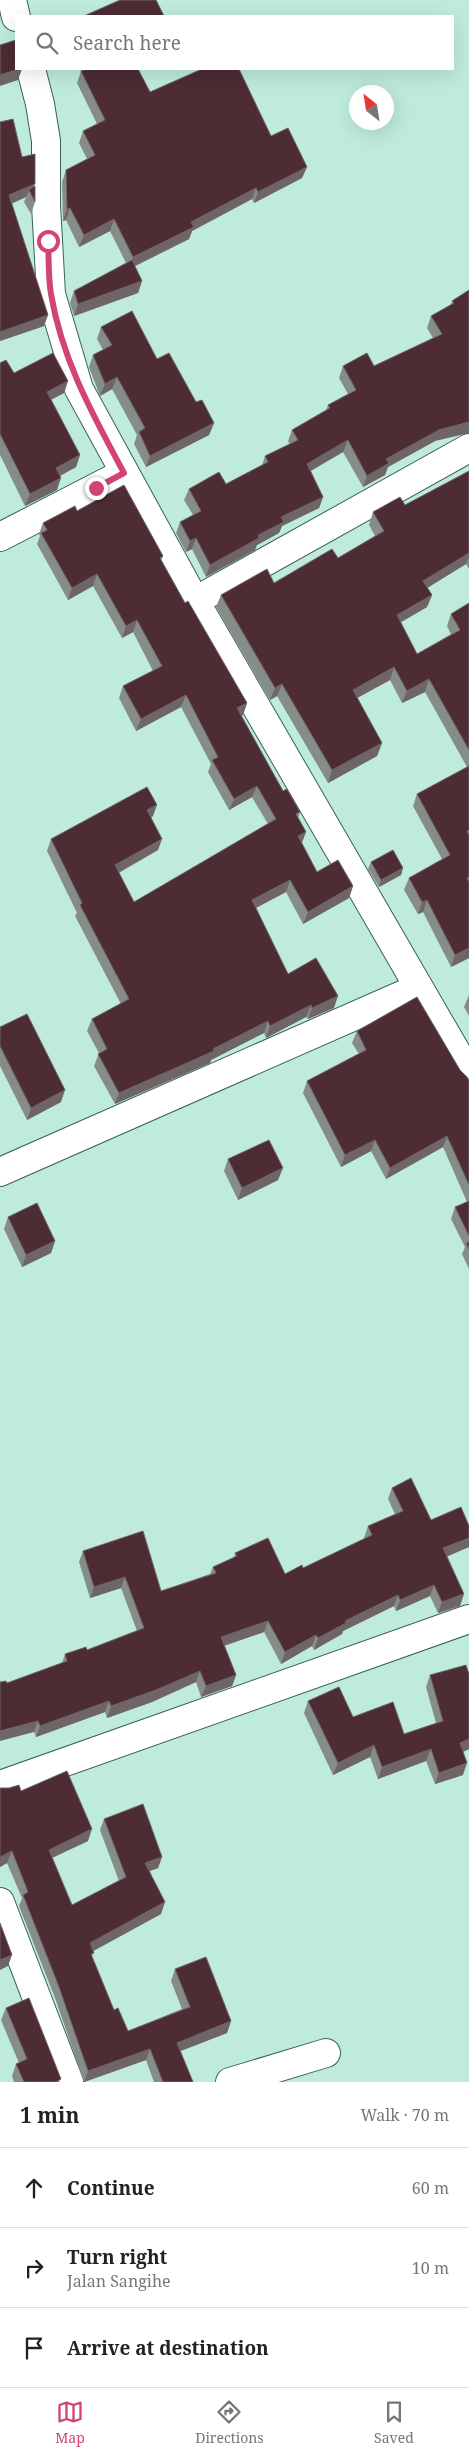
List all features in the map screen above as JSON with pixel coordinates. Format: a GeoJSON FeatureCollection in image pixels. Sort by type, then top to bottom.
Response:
{"type":"FeatureCollection","features":[{"type":"Feature","properties":{"kind":"street"},"geometry":{"type":"LineString","coordinates":[[12,0],[16,15]]}},
{"type":"Feature","properties":{"kind":"street"},"geometry":{"type":"LineString","coordinates":[[31,70],[40,104],[46,141],[46,205],[51,294],[79,389],[195,601],[469,1074]]}},
{"type":"Feature","properties":{"kind":"street"},"geometry":{"type":"LineString","coordinates":[[195,601],[469,448]]}},
{"type":"Feature","properties":{"kind":"street"},"geometry":{"type":"LineString","coordinates":[[0,537],[124,473]]}},
{"type":"Feature","properties":{"kind":"street"},"geometry":{"type":"LineString","coordinates":[[0,1172],[418,988]]}},
{"type":"Feature","properties":{"kind":"street"},"geometry":{"type":"LineString","coordinates":[[0,1785],[469,1619]]}},
{"type":"Feature","properties":{"kind":"street"},"geometry":{"type":"LineString","coordinates":[[0,1902],[69,2082]]}},
{"type":"Feature","properties":{"kind":"street"},"geometry":{"type":"LineString","coordinates":[[230,2082],[326,2053]]}},
{"type":"Feature","properties":{"kind":"building"},"geometry":{"type":"Polygon","coordinates":[[[120,0],[156,0],[164,15],[86,15],[120,0]]]}},
{"type":"Feature","properties":{"kind":"building"},"geometry":{"type":"Polygon","coordinates":[[[15,40],[15,70],[17,70],[0,75],[0,45],[15,40]]]}},
{"type":"Feature","properties":{"kind":"building"},"geometry":{"type":"Polygon","coordinates":[[[139,70],[150,92],[200,70],[239,70],[271,136],[288,128],[307,167],[258,192],[256,188],[191,222],[194,227],[133,257],[114,219],[84,235],[70,208],[67,209],[66,170],[95,155],[83,131],[105,120],[81,71],[139,70]]]}},
{"type":"Feature","properties":{"kind":"building"},"geometry":{"type":"Polygon","coordinates":[[[13,119],[22,157],[35,154],[35,184],[9,195],[48,315],[0,332],[0,122],[13,119]]]}},
{"type":"Feature","properties":{"kind":"building"},"geometry":{"type":"Polygon","coordinates":[[[35,186],[35,202],[29,190],[35,186]]]}},
{"type":"Feature","properties":{"kind":"building"},"geometry":{"type":"Polygon","coordinates":[[[132,260],[142,281],[78,304],[74,291],[132,260]]]}},
{"type":"Feature","properties":{"kind":"building"},"geometry":{"type":"Polygon","coordinates":[[[469,290],[469,422],[439,430],[386,459],[389,463],[367,476],[348,440],[307,464],[323,497],[281,517],[284,522],[258,535],[259,538],[210,565],[196,538],[190,541],[180,522],[201,511],[189,489],[219,472],[226,484],[268,462],[265,456],[298,440],[292,430],[330,408],[328,405],[356,390],[343,366],[367,353],[374,366],[442,334],[431,316],[454,303],[452,301],[469,290]]]}},
{"type":"Feature","properties":{"kind":"building"},"geometry":{"type":"Polygon","coordinates":[[[132,311],[157,359],[169,353],[196,402],[202,400],[214,423],[150,456],[139,432],[145,428],[117,377],[105,384],[93,355],[112,345],[101,327],[132,311]]]}},
{"type":"Feature","properties":{"kind":"building"},"geometry":{"type":"Polygon","coordinates":[[[53,353],[68,381],[47,392],[80,455],[56,468],[61,478],[30,494],[0,434],[0,363],[6,360],[14,373],[53,353]]]}},
{"type":"Feature","properties":{"kind":"building"},"geometry":{"type":"Polygon","coordinates":[[[469,471],[469,553],[423,581],[432,595],[397,615],[417,654],[460,630],[451,614],[469,603],[469,750],[429,679],[407,691],[394,667],[353,690],[382,743],[332,770],[282,684],[275,688],[221,595],[267,569],[274,583],[332,549],[338,558],[384,531],[373,512],[400,497],[405,505],[469,471]]]}},
{"type":"Feature","properties":{"kind":"building"},"geometry":{"type":"Polygon","coordinates":[[[124,485],[163,556],[160,558],[185,603],[188,601],[247,703],[237,708],[283,791],[287,789],[300,812],[296,814],[306,832],[298,836],[317,872],[338,860],[353,886],[308,912],[290,880],[252,900],[288,974],[316,958],[338,996],[312,1008],[311,1005],[270,1026],[268,1021],[213,1049],[214,1051],[119,1093],[98,1054],[107,1049],[92,1019],[129,999],[80,905],[82,903],[51,839],[147,787],[157,805],[147,810],[162,839],[115,865],[134,902],[276,819],[257,786],[234,799],[212,760],[218,757],[186,695],[141,719],[123,686],[162,666],[137,620],[126,626],[97,574],[72,588],[41,533],[47,530],[43,523],[75,506],[77,511],[124,485]]]}},
{"type":"Feature","properties":{"kind":"building"},"geometry":{"type":"Polygon","coordinates":[[[469,766],[469,830],[467,831],[469,835],[469,877],[467,878],[469,882],[469,948],[455,955],[427,900],[422,902],[409,878],[450,855],[417,794],[469,766]]]}},
{"type":"Feature","properties":{"kind":"building"},"geometry":{"type":"Polygon","coordinates":[[[393,850],[403,868],[381,880],[371,862],[393,850]]]}},
{"type":"Feature","properties":{"kind":"building"},"geometry":{"type":"Polygon","coordinates":[[[417,997],[460,1070],[469,1080],[469,1185],[447,1136],[390,1168],[375,1140],[345,1155],[307,1081],[366,1050],[357,1031],[417,997]]]}},
{"type":"Feature","properties":{"kind":"building"},"geometry":{"type":"Polygon","coordinates":[[[27,1014],[65,1090],[31,1108],[0,1046],[0,1027],[27,1014]]]}},
{"type":"Feature","properties":{"kind":"building"},"geometry":{"type":"Polygon","coordinates":[[[269,1140],[283,1168],[242,1188],[228,1159],[269,1140]]]}},
{"type":"Feature","properties":{"kind":"building"},"geometry":{"type":"Polygon","coordinates":[[[469,1201],[469,1236],[455,1207],[469,1201]]]}},
{"type":"Feature","properties":{"kind":"building"},"geometry":{"type":"Polygon","coordinates":[[[37,1203],[55,1241],[26,1255],[8,1217],[37,1203]]]}},
{"type":"Feature","properties":{"kind":"building"},"geometry":{"type":"Polygon","coordinates":[[[411,1478],[431,1520],[461,1507],[469,1526],[469,1538],[443,1548],[464,1594],[442,1602],[434,1585],[400,1600],[398,1595],[345,1621],[346,1623],[318,1638],[316,1635],[285,1652],[268,1621],[221,1637],[236,1675],[206,1686],[200,1671],[156,1690],[111,1706],[109,1701],[40,1726],[38,1721],[0,1731],[0,1682],[6,1681],[7,1683],[67,1661],[65,1654],[86,1647],[87,1650],[144,1628],[125,1577],[94,1587],[83,1551],[143,1531],[161,1591],[216,1573],[213,1567],[237,1556],[235,1553],[268,1538],[285,1574],[302,1565],[303,1568],[372,1535],[368,1526],[403,1511],[392,1488],[411,1478]]]}},
{"type":"Feature","properties":{"kind":"building"},"geometry":{"type":"Polygon","coordinates":[[[466,1665],[469,1674],[469,1739],[460,1743],[467,1763],[439,1773],[431,1749],[382,1767],[374,1745],[338,1763],[308,1701],[339,1687],[353,1717],[393,1702],[404,1734],[443,1721],[430,1675],[466,1665]]]}},
{"type":"Feature","properties":{"kind":"building"},"geometry":{"type":"Polygon","coordinates":[[[67,1771],[92,1829],[49,1850],[72,1905],[126,1877],[104,1819],[143,1804],[162,1857],[145,1863],[165,1902],[90,1943],[94,1953],[91,1954],[114,2010],[118,2008],[128,2031],[190,2007],[175,1969],[206,1957],[231,2021],[177,2043],[193,2082],[163,2082],[150,2049],[88,2071],[59,1987],[23,1895],[28,1892],[12,1851],[0,1857],[0,1788],[19,1785],[21,1791],[67,1771]]]}},
{"type":"Feature","properties":{"kind":"building"},"geometry":{"type":"Polygon","coordinates":[[[0,1923],[12,1955],[0,1960],[0,1923]]]}},
{"type":"Feature","properties":{"kind":"building"},"geometry":{"type":"Polygon","coordinates":[[[29,1998],[61,2079],[56,2082],[24,2082],[16,2064],[27,2059],[6,2008],[29,1998]]]}},
{"type":"Feature","properties":{"kind":"route"},"geometry":{"type":"LineString","coordinates":[[48,241],[51,294],[64,344],[79,389],[124,473],[96,488]]}}]}
